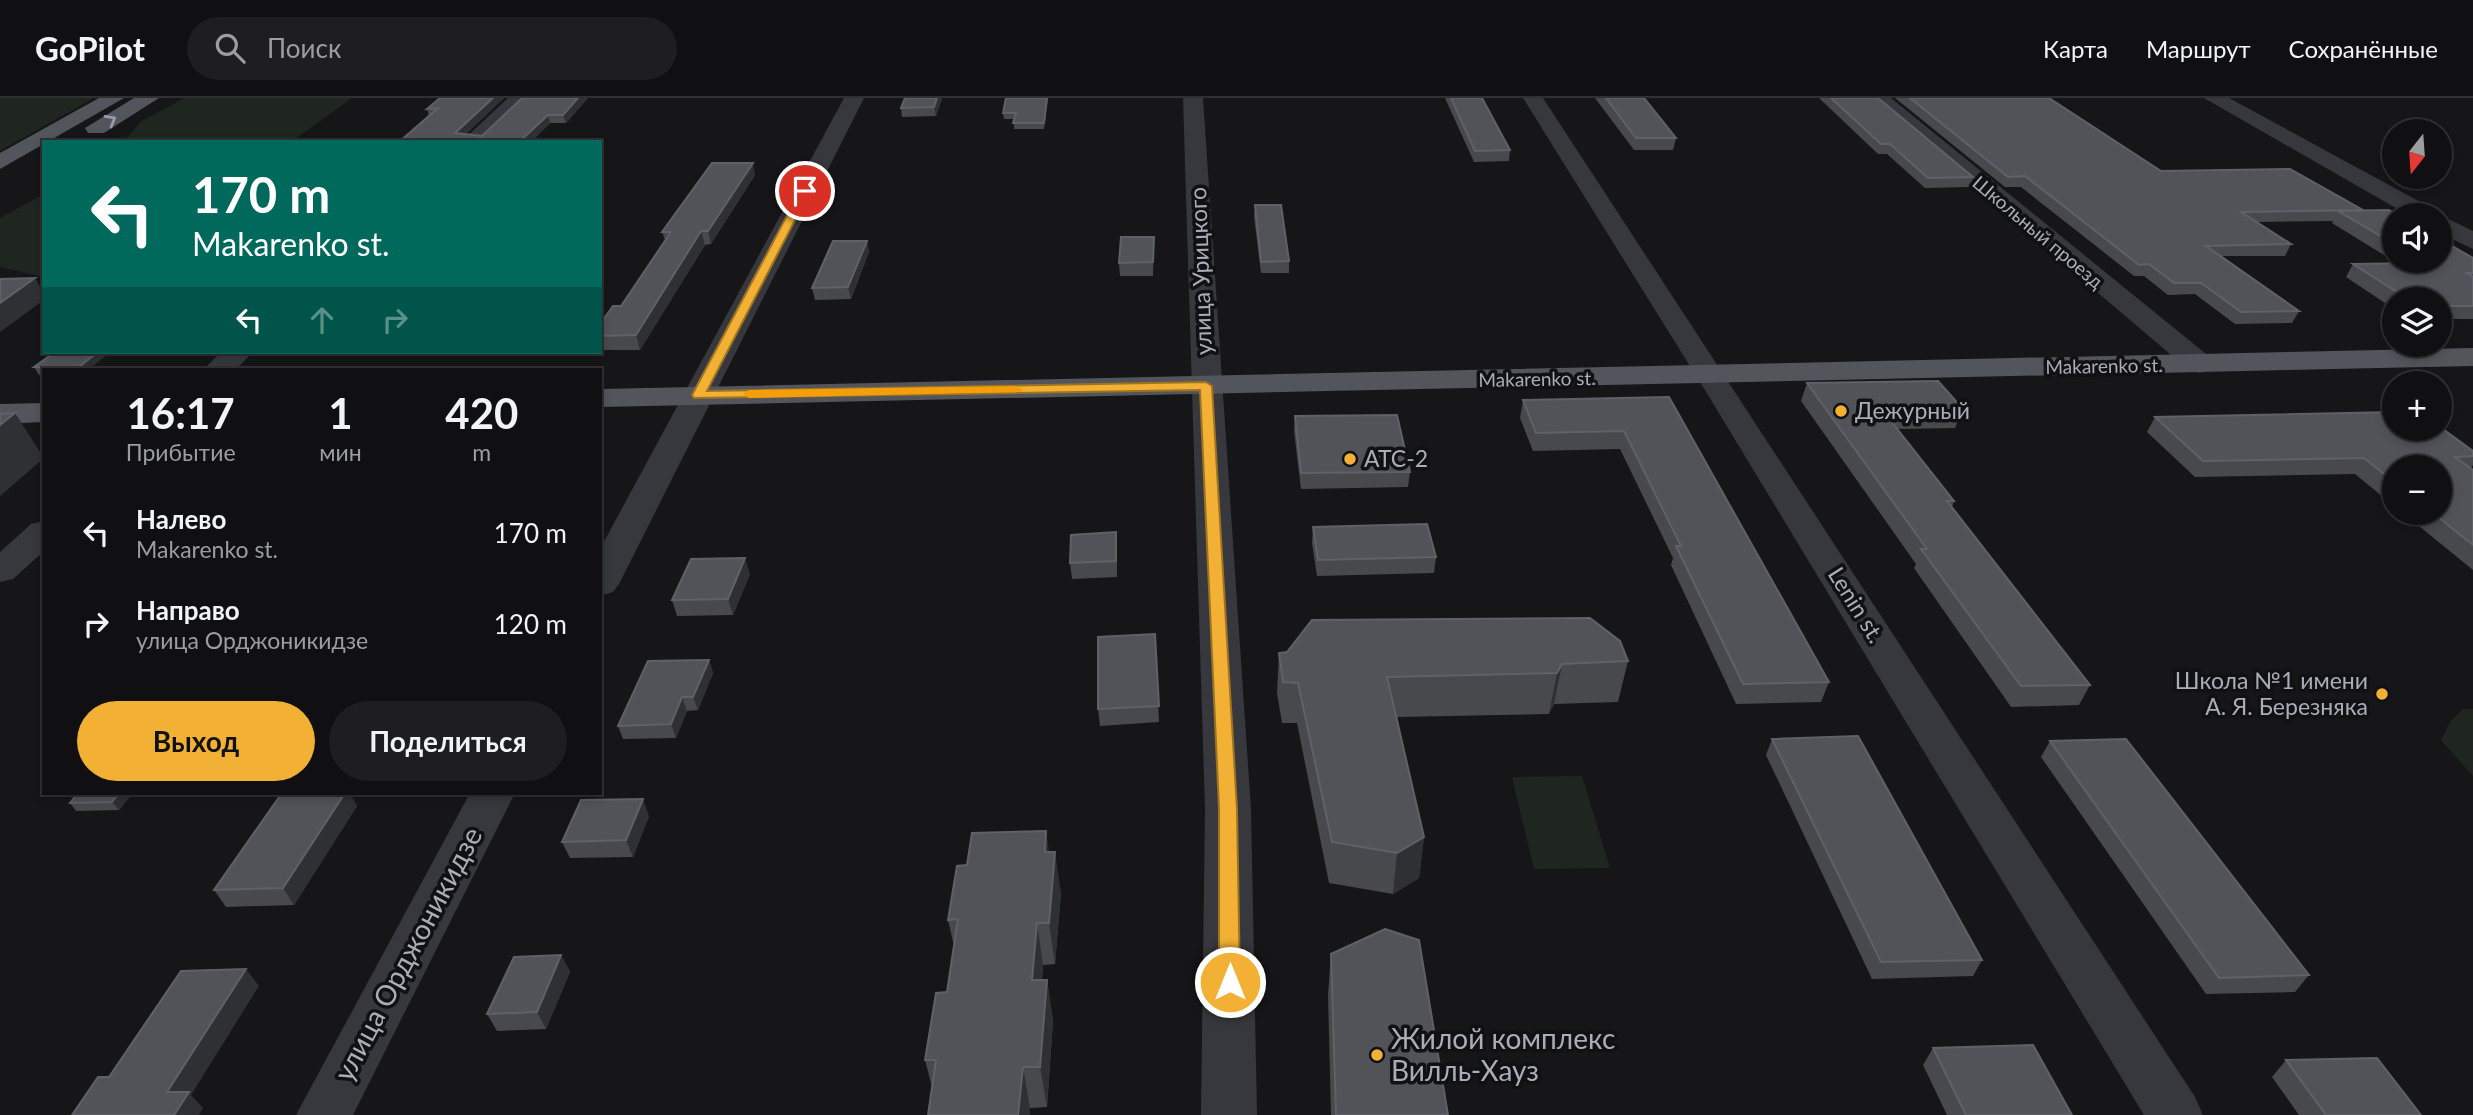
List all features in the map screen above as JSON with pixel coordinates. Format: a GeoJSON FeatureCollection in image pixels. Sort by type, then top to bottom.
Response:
{"type":"FeatureCollection","features":[{"type":"Feature","properties":{"kind":"main road"},"geometry":{"type":"LineString","coordinates":[[0,162],[114,98]]}},
{"type":"Feature","properties":{"kind":"main road"},"geometry":{"type":"LineString","coordinates":[[76,140],[149,98]]}},
{"type":"Feature","properties":{"kind":"main road"},"geometry":{"type":"LineString","coordinates":[[0,184],[42,160]]}},
{"type":"Feature","properties":{"kind":"main road","name":"Makarenko st."},"geometry":{"type":"LineString","coordinates":[[602,398],[2473,357]]}},
{"type":"Feature","properties":{"kind":"main road"},"geometry":{"type":"LineString","coordinates":[[0,414],[42,412]]}},
{"type":"Feature","properties":{"kind":"street"},"geometry":{"type":"LineString","coordinates":[[474,140],[520,98]]}},
{"type":"Feature","properties":{"kind":"street"},"geometry":{"type":"LineString","coordinates":[[602,580],[854,98]]}},
{"type":"Feature","properties":{"kind":"street","name":"улица Урицкого"},"geometry":{"type":"LineString","coordinates":[[1193,98],[1228,809],[1229,1115]]}},
{"type":"Feature","properties":{"kind":"street","name":"Lenin st."},"geometry":{"type":"LineString","coordinates":[[1533,98],[1711,375],[2175,1115]]}},
{"type":"Feature","properties":{"kind":"street","name":"Школьный проезд"},"geometry":{"type":"LineString","coordinates":[[1878,98],[2200,364]]}},
{"type":"Feature","properties":{"kind":"street"},"geometry":{"type":"LineString","coordinates":[[2214,98],[2404,203]]}},
{"type":"Feature","properties":{"kind":"street"},"geometry":{"type":"LineString","coordinates":[[2452,230],[2473,241]]}},
{"type":"Feature","properties":{"kind":"street"},"geometry":{"type":"LineString","coordinates":[[220,368],[236,354]]}},
{"type":"Feature","properties":{"kind":"street"},"geometry":{"type":"LineString","coordinates":[[0,571],[42,534]]}},
{"type":"Feature","properties":{"kind":"street","name":"улица Орджоникидзе"},"geometry":{"type":"LineString","coordinates":[[324,1115],[491,795]]}},
{"type":"Feature","properties":{"kind":"shaded area"},"geometry":{"type":"Polygon","coordinates":[[[0,98],[94,98],[0,151],[0,98]]]}},
{"type":"Feature","properties":{"kind":"shaded area"},"geometry":{"type":"Polygon","coordinates":[[[184,98],[352,98],[294,140],[126,140],[140,122],[184,98]]]}},
{"type":"Feature","properties":{"kind":"shaded area"},"geometry":{"type":"Polygon","coordinates":[[[42,195],[42,277],[0,267],[0,218],[42,195]]]}},
{"type":"Feature","properties":{"kind":"shaded area"},"geometry":{"type":"Polygon","coordinates":[[[2463,709],[2473,709],[2473,776],[2441,740],[2450,722],[2463,709]]]}},
{"type":"Feature","properties":{"kind":"shaded area"},"geometry":{"type":"Polygon","coordinates":[[[1582,776],[1610,868],[1534,869],[1512,777],[1582,776]]]}},
{"type":"Feature","properties":{"kind":"building"},"geometry":{"type":"Polygon","coordinates":[[[440,98],[493,98],[455,133],[482,136],[522,98],[578,98],[563,115],[548,115],[521,140],[401,140],[438,108],[427,109],[440,98]]]}},
{"type":"Feature","properties":{"kind":"building"},"geometry":{"type":"Polygon","coordinates":[[[905,98],[937,98],[934,107],[901,108],[905,98]]]}},
{"type":"Feature","properties":{"kind":"building"},"geometry":{"type":"Polygon","coordinates":[[[1006,98],[1047,98],[1044,123],[1013,123],[1016,113],[1003,113],[1006,98]]]}},
{"type":"Feature","properties":{"kind":"building"},"geometry":{"type":"Polygon","coordinates":[[[1451,98],[1482,98],[1510,150],[1475,151],[1451,98]]]}},
{"type":"Feature","properties":{"kind":"building"},"geometry":{"type":"Polygon","coordinates":[[[1606,98],[1644,98],[1676,138],[1636,138],[1606,98]]]}},
{"type":"Feature","properties":{"kind":"building"},"geometry":{"type":"Polygon","coordinates":[[[1831,98],[1878,98],[1973,177],[1928,178],[1890,144],[1881,144],[1831,98]]]}},
{"type":"Feature","properties":{"kind":"building"},"geometry":{"type":"Polygon","coordinates":[[[1910,98],[2049,98],[2161,171],[2290,169],[2363,210],[2241,212],[2291,244],[2206,246],[2299,311],[2241,312],[2201,283],[2174,283],[2149,264],[2139,265],[2025,176],[2008,177],[1910,98]]]}},
{"type":"Feature","properties":{"kind":"building"},"geometry":{"type":"Polygon","coordinates":[[[712,163],[753,163],[708,231],[701,231],[636,335],[602,336],[602,321],[613,306],[621,306],[671,232],[662,232],[712,163]]]}},
{"type":"Feature","properties":{"kind":"building"},"geometry":{"type":"Polygon","coordinates":[[[1255,205],[1281,205],[1289,261],[1261,262],[1255,205]]]}},
{"type":"Feature","properties":{"kind":"building"},"geometry":{"type":"Polygon","coordinates":[[[2382,210],[2382,237],[2338,211],[2382,210]]]}},
{"type":"Feature","properties":{"kind":"building"},"geometry":{"type":"Polygon","coordinates":[[[1121,237],[1154,237],[1153,262],[1119,263],[1121,237]]]}},
{"type":"Feature","properties":{"kind":"building"},"geometry":{"type":"Polygon","coordinates":[[[833,241],[867,241],[848,287],[812,288],[833,241]]]}},
{"type":"Feature","properties":{"kind":"building"},"geometry":{"type":"Polygon","coordinates":[[[2452,246],[2473,258],[2473,273],[2467,273],[2473,277],[2473,306],[2452,306],[2452,287],[2389,287],[2353,264],[2382,264],[2382,273],[2452,273],[2452,246]]]}},
{"type":"Feature","properties":{"kind":"building"},"geometry":{"type":"Polygon","coordinates":[[[35,278],[0,303],[0,279],[35,278]]]}},
{"type":"Feature","properties":{"kind":"building"},"geometry":{"type":"Polygon","coordinates":[[[52,354],[95,354],[79,367],[34,367],[52,354]]]}},
{"type":"Feature","properties":{"kind":"building"},"geometry":{"type":"Polygon","coordinates":[[[1938,381],[1963,409],[1883,411],[1954,501],[1947,501],[2090,685],[2021,686],[1921,549],[1927,549],[1807,383],[1938,381]]]}},
{"type":"Feature","properties":{"kind":"building"},"geometry":{"type":"Polygon","coordinates":[[[1669,397],[1829,682],[1743,684],[1676,546],[1681,546],[1624,431],[1536,433],[1523,400],[1669,397]]]}},
{"type":"Feature","properties":{"kind":"building"},"geometry":{"type":"Polygon","coordinates":[[[2382,412],[2382,441],[2452,441],[2452,436],[2473,451],[2473,456],[2455,457],[2473,470],[2473,545],[2448,525],[2452,525],[2452,455],[2382,455],[2382,472],[2364,458],[2203,461],[2155,417],[2382,412]]]}},
{"type":"Feature","properties":{"kind":"building"},"geometry":{"type":"Polygon","coordinates":[[[15,413],[0,425],[0,414],[15,413]]]}},
{"type":"Feature","properties":{"kind":"building","name":"АТС-2"},"geometry":{"type":"Polygon","coordinates":[[[1397,415],[1410,472],[1301,473],[1295,416],[1397,415]]]}},
{"type":"Feature","properties":{"kind":"building"},"geometry":{"type":"Polygon","coordinates":[[[1427,524],[1436,557],[1318,560],[1313,527],[1427,524]]]}},
{"type":"Feature","properties":{"kind":"building"},"geometry":{"type":"Polygon","coordinates":[[[1116,532],[1116,561],[1070,563],[1071,535],[1116,532]]]}},
{"type":"Feature","properties":{"kind":"building"},"geometry":{"type":"Polygon","coordinates":[[[745,558],[728,599],[672,600],[691,559],[745,558]]]}},
{"type":"Feature","properties":{"kind":"building"},"geometry":{"type":"Polygon","coordinates":[[[1590,618],[1620,641],[1628,661],[1562,664],[1557,673],[1387,677],[1424,837],[1397,853],[1332,842],[1298,683],[1283,682],[1279,653],[1287,652],[1312,620],[1590,618]]]}},
{"type":"Feature","properties":{"kind":"building"},"geometry":{"type":"Polygon","coordinates":[[[1155,634],[1159,706],[1098,709],[1098,637],[1155,634]]]}},
{"type":"Feature","properties":{"kind":"building"},"geometry":{"type":"Polygon","coordinates":[[[709,660],[693,697],[682,697],[671,724],[618,726],[648,661],[709,660]]]}},
{"type":"Feature","properties":{"kind":"building"},"geometry":{"type":"Polygon","coordinates":[[[1858,736],[1982,960],[1881,962],[1772,739],[1858,736]]]}},
{"type":"Feature","properties":{"kind":"building"},"geometry":{"type":"Polygon","coordinates":[[[2126,739],[2309,975],[2219,978],[2050,741],[2126,739]]]}},
{"type":"Feature","properties":{"kind":"building"},"geometry":{"type":"Polygon","coordinates":[[[76,795],[117,795],[112,802],[70,803],[76,795]]]}},
{"type":"Feature","properties":{"kind":"building"},"geometry":{"type":"Polygon","coordinates":[[[281,795],[344,795],[283,888],[214,890],[281,795]]]}},
{"type":"Feature","properties":{"kind":"building"},"geometry":{"type":"Polygon","coordinates":[[[643,799],[626,840],[562,842],[581,800],[643,799]]]}},
{"type":"Feature","properties":{"kind":"building"},"geometry":{"type":"Polygon","coordinates":[[[1046,831],[1045,852],[1055,852],[1049,923],[1037,923],[1032,980],[1047,980],[1040,1067],[1023,1067],[1018,1115],[928,1115],[936,1060],[925,1060],[936,993],[947,992],[958,919],[948,920],[957,866],[967,865],[972,833],[1046,831]]]}},
{"type":"Feature","properties":{"kind":"building","name":"Жилой комплекс Вилль-Хауз"},"geometry":{"type":"Polygon","coordinates":[[[1385,929],[1419,940],[1448,1115],[1336,1115],[1331,954],[1385,929]]]}},
{"type":"Feature","properties":{"kind":"building"},"geometry":{"type":"Polygon","coordinates":[[[561,955],[537,1012],[487,1014],[514,957],[561,955]]]}},
{"type":"Feature","properties":{"kind":"building"},"geometry":{"type":"Polygon","coordinates":[[[246,969],[167,1092],[189,1092],[174,1115],[72,1115],[98,1077],[109,1077],[181,971],[246,969]]]}},
{"type":"Feature","properties":{"kind":"building"},"geometry":{"type":"Polygon","coordinates":[[[2033,1045],[2072,1115],[1966,1115],[1933,1048],[2033,1045]]]}},
{"type":"Feature","properties":{"kind":"building"},"geometry":{"type":"Polygon","coordinates":[[[2377,1058],[2421,1115],[2326,1115],[2286,1060],[2377,1058]]]}},
{"type":"Feature","properties":{"kind":"slow traffic"},"geometry":{"type":"LineString","coordinates":[[749,394],[1016,390]]}},
{"type":"Feature","properties":{"kind":"place","name":"Дежурный"},"geometry":{"type":"Point","coordinates":[1841,411]}},
{"type":"Feature","properties":{"kind":"place","name":"АТС-2"},"geometry":{"type":"Point","coordinates":[1350,459]}},
{"type":"Feature","properties":{"kind":"place","name":"Школа №1 имени А. Я. Березняка"},"geometry":{"type":"Point","coordinates":[2382,694]}},
{"type":"Feature","properties":{"kind":"place","name":"Жилой комплекс Вилль-Хауз"},"geometry":{"type":"Point","coordinates":[1377,1055]}},
{"type":"Feature","properties":{"kind":"route"},"geometry":{"type":"LineString","coordinates":[[805,191],[698,395],[1206,386],[1228,809],[1230,982]]}}]}
